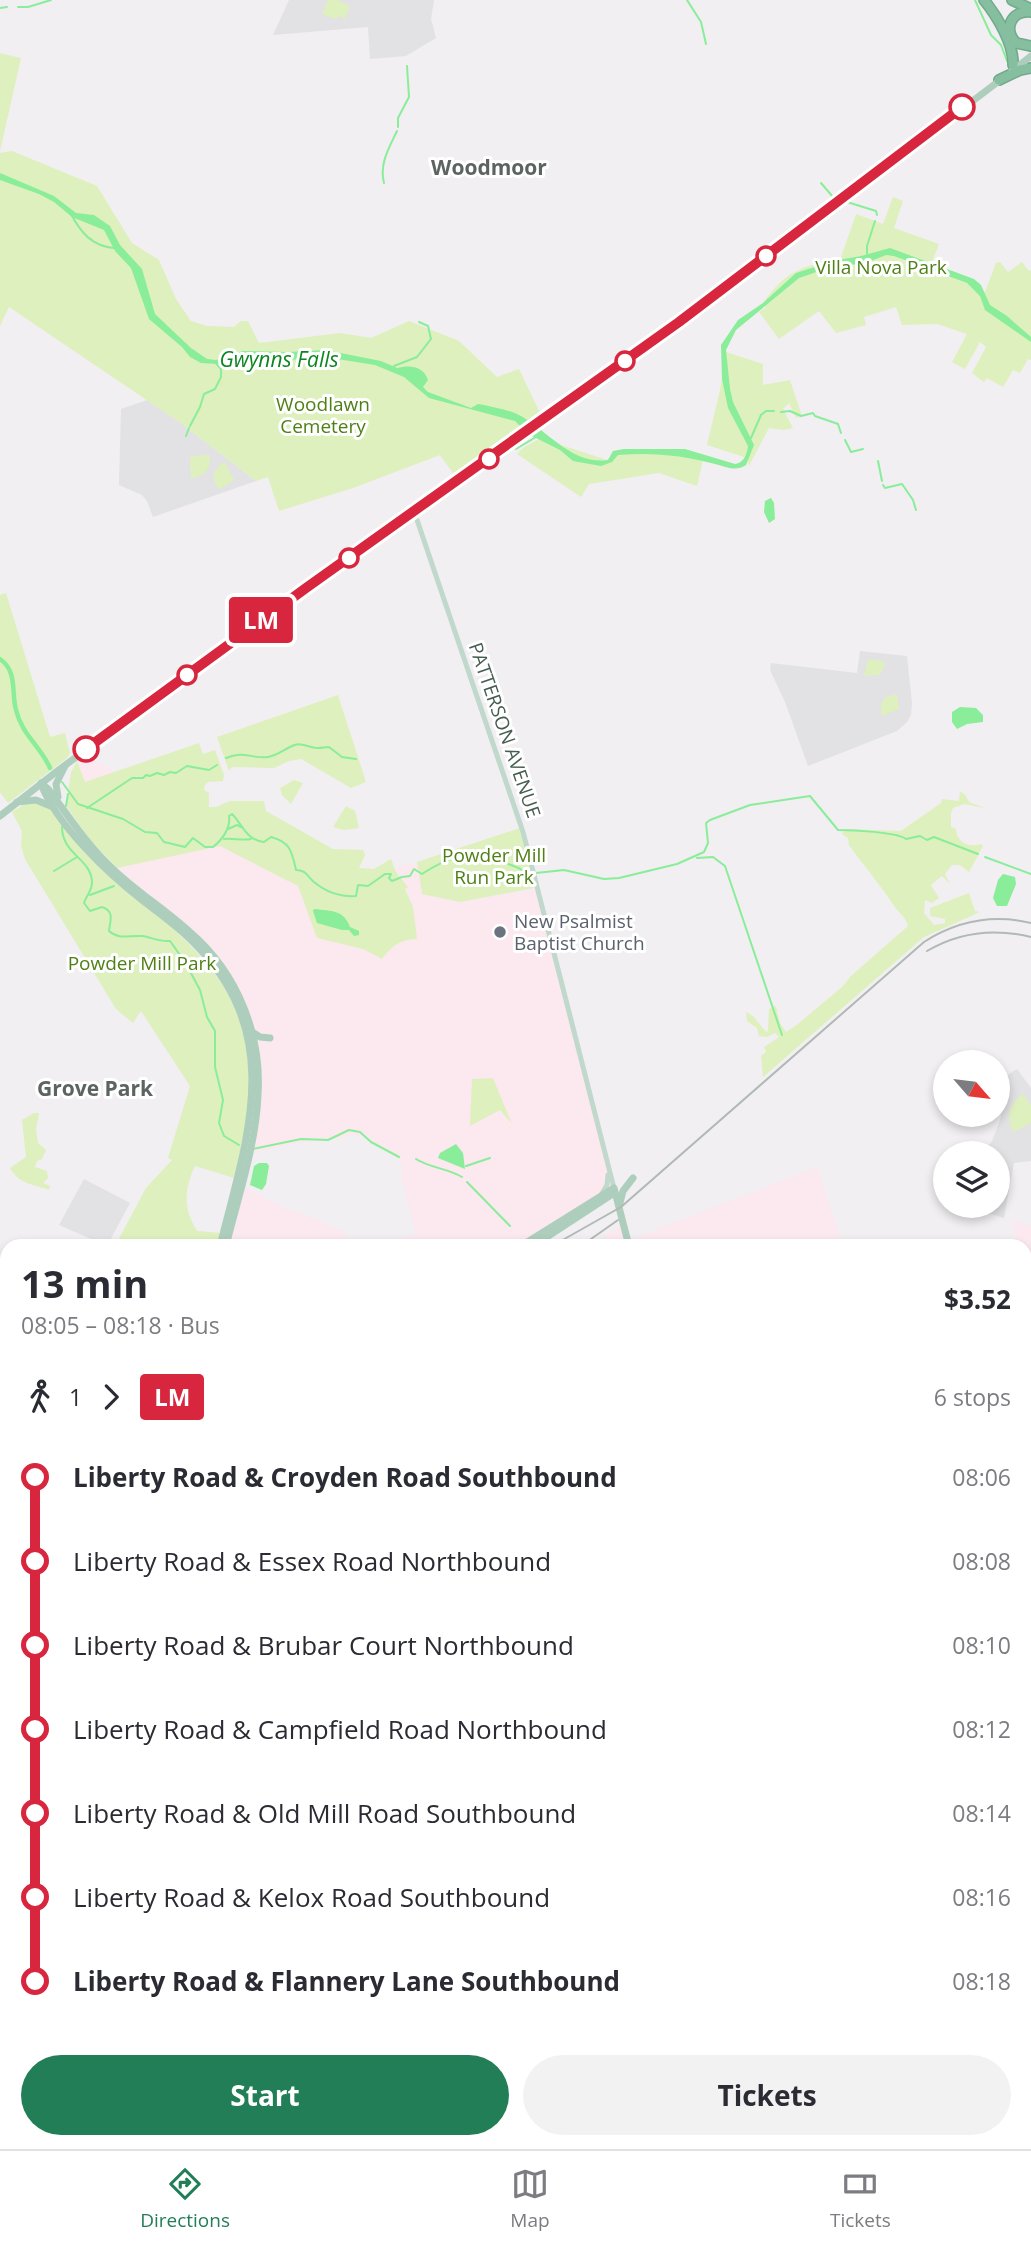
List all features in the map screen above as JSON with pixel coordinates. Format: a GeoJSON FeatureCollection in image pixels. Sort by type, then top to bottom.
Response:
{"type":"FeatureCollection","features":[{"type":"Feature","properties":{"kind":"highway"},"geometry":{"type":"LineString","coordinates":[[984,0],[1002,29],[1013,65]]}},
{"type":"Feature","properties":{"kind":"highway"},"geometry":{"type":"LineString","coordinates":[[1012,0],[1031,8]]}},
{"type":"Feature","properties":{"kind":"highway"},"geometry":{"type":"LineString","coordinates":[[1021,0],[1031,8]]}},
{"type":"Feature","properties":{"kind":"highway"},"geometry":{"type":"LineString","coordinates":[[1031,8],[1016,15],[1010,21],[1009,29],[1016,43],[1031,46]]}},
{"type":"Feature","properties":{"kind":"highway"},"geometry":{"type":"LineString","coordinates":[[999,80],[1031,68]]}},
{"type":"Feature","properties":{"kind":"main road"},"geometry":{"type":"LineString","coordinates":[[979,94],[1013,65],[1031,54]]}},
{"type":"Feature","properties":{"kind":"main road"},"geometry":{"type":"LineString","coordinates":[[0,816],[67,763],[291,598],[691,314],[1031,54]]}},
{"type":"Feature","properties":{"kind":"main road","name":"PATTERSON AVENUE"},"geometry":{"type":"LineString","coordinates":[[414,511],[523,832],[627,1239]]}},
{"type":"Feature","properties":{"kind":"main road"},"geometry":{"type":"LineString","coordinates":[[59,808],[56,787],[67,763]]}},
{"type":"Feature","properties":{"kind":"main road"},"geometry":{"type":"LineString","coordinates":[[41,783],[107,863],[177,924],[201,941],[236,991],[251,1031],[258,1070],[257,1112],[228,1239]]}},
{"type":"Feature","properties":{"kind":"main road"},"geometry":{"type":"LineString","coordinates":[[17,802],[39,800],[59,808]]}},
{"type":"Feature","properties":{"kind":"main road"},"geometry":{"type":"LineString","coordinates":[[177,924],[227,985],[243,1021],[252,1060],[253,1096],[250,1119],[222,1239]]}},
{"type":"Feature","properties":{"kind":"main road"},"geometry":{"type":"LineString","coordinates":[[251,1031],[260,1038],[270,1038]]}},
{"type":"Feature","properties":{"kind":"main road"},"geometry":{"type":"LineString","coordinates":[[590,1207],[604,1191],[608,1165]]}},
{"type":"Feature","properties":{"kind":"main road"},"geometry":{"type":"LineString","coordinates":[[621,1215],[622,1194],[632,1178]]}},
{"type":"Feature","properties":{"kind":"main road"},"geometry":{"type":"LineString","coordinates":[[543,1239],[614,1190]]}},
{"type":"Feature","properties":{"kind":"main road"},"geometry":{"type":"LineString","coordinates":[[533,1239],[590,1207],[610,1203],[616,1206],[621,1215]]}},
{"type":"Feature","properties":{"kind":"shaded area"},"geometry":{"type":"Polygon","coordinates":[[[289,0],[434,0],[431,19],[436,38],[406,56],[370,59],[368,27],[273,35],[289,0]]]}},
{"type":"Feature","properties":{"kind":"shaded area"},"geometry":{"type":"Polygon","coordinates":[[[147,400],[256,481],[153,517],[142,495],[119,485],[121,409],[147,400]]]}},
{"type":"Feature","properties":{"kind":"shaded area"},"geometry":{"type":"Polygon","coordinates":[[[860,651],[907,656],[911,715],[897,731],[808,766],[785,702],[770,670],[771,663],[857,673],[860,651]]]}},
{"type":"Feature","properties":{"kind":"shaded area"},"geometry":{"type":"Polygon","coordinates":[[[85,755],[116,772],[84,782],[77,761],[85,755]]]}},
{"type":"Feature","properties":{"kind":"shaded area"},"geometry":{"type":"Polygon","coordinates":[[[220,846],[299,886],[317,938],[363,949],[382,959],[395,944],[406,939],[416,939],[409,897],[395,868],[417,862],[422,894],[460,902],[537,888],[614,1190],[539,1239],[401,1239],[416,1234],[402,1178],[401,1160],[367,1137],[357,1135],[252,1153],[262,1088],[260,1054],[252,1022],[237,985],[217,954],[117,868],[220,846]]]}},
{"type":"Feature","properties":{"kind":"shaded area"},"geometry":{"type":"Polygon","coordinates":[[[1017,1069],[1031,1088],[1031,1161],[1014,1163],[1010,1185],[1010,1141],[992,1141],[997,1127],[1010,1127],[1010,1073],[1017,1069]]]}},
{"type":"Feature","properties":{"kind":"shaded area"},"geometry":{"type":"Polygon","coordinates":[[[817,1167],[841,1239],[633,1239],[817,1167]]]}},
{"type":"Feature","properties":{"kind":"shaded area"},"geometry":{"type":"Polygon","coordinates":[[[84,1179],[130,1203],[111,1239],[91,1239],[59,1225],[84,1179]]]}},
{"type":"Feature","properties":{"kind":"shaded area"},"geometry":{"type":"Polygon","coordinates":[[[244,1187],[293,1212],[343,1231],[346,1239],[232,1239],[244,1187]]]}},
{"type":"Feature","properties":{"kind":"shaded area"},"geometry":{"type":"Polygon","coordinates":[[[1011,1220],[1031,1226],[1031,1239],[1017,1239],[1011,1220]]]}},
{"type":"Feature","properties":{"kind":"shaded area"},"geometry":{"type":"Polygon","coordinates":[[[623,1223],[627,1239],[601,1239],[623,1223]]]}},
{"type":"Feature","properties":{"kind":"green space"},"geometry":{"type":"Polygon","coordinates":[[[328,0],[337,0],[350,6],[345,19],[322,14],[328,0]]]}},
{"type":"Feature","properties":{"kind":"green space"},"geometry":{"type":"Polygon","coordinates":[[[0,53],[21,58],[0,151],[0,53]]]}},
{"type":"Feature","properties":{"kind":"green space","name":"Woodlawn Cemetery"},"geometry":{"type":"Polygon","coordinates":[[[12,151],[97,186],[132,243],[159,260],[176,299],[191,321],[207,326],[234,327],[241,321],[248,321],[259,343],[340,333],[371,338],[409,321],[459,341],[497,377],[519,369],[541,415],[455,476],[440,455],[353,488],[279,511],[268,477],[256,481],[182,424],[9,307],[0,326],[0,153],[12,151]]]}},
{"type":"Feature","properties":{"kind":"green space","name":"Villa Nova Park"},"geometry":{"type":"Polygon","coordinates":[[[893,197],[903,201],[894,228],[939,244],[932,262],[927,261],[925,268],[967,283],[981,296],[996,263],[1000,262],[1008,272],[1022,262],[1031,270],[1031,360],[1028,359],[1020,373],[1013,370],[1003,387],[987,378],[984,382],[972,373],[986,347],[980,342],[965,369],[952,362],[967,334],[937,324],[902,325],[896,307],[864,317],[866,325],[836,333],[819,311],[779,339],[759,312],[766,307],[763,303],[779,283],[796,271],[815,264],[840,260],[856,214],[883,224],[893,197]]]}},
{"type":"Feature","properties":{"kind":"green space"},"geometry":{"type":"Polygon","coordinates":[[[726,352],[763,364],[763,385],[790,380],[802,416],[796,418],[789,403],[783,409],[793,428],[769,428],[749,466],[747,458],[707,445],[726,352]]]}},
{"type":"Feature","properties":{"kind":"green space"},"geometry":{"type":"Polygon","coordinates":[[[546,435],[561,445],[607,460],[618,450],[674,449],[704,455],[697,486],[659,473],[589,484],[581,497],[517,454],[546,435]]]}},
{"type":"Feature","properties":{"kind":"green space"},"geometry":{"type":"Polygon","coordinates":[[[209,455],[210,464],[206,471],[191,478],[192,456],[209,455]]]}},
{"type":"Feature","properties":{"kind":"green space"},"geometry":{"type":"Polygon","coordinates":[[[225,462],[234,480],[220,489],[214,482],[214,474],[225,462]]]}},
{"type":"Feature","properties":{"kind":"green space"},"geometry":{"type":"Polygon","coordinates":[[[6,593],[50,737],[65,733],[70,753],[8,803],[0,792],[0,595],[6,593]]]}},
{"type":"Feature","properties":{"kind":"green space"},"geometry":{"type":"Polygon","coordinates":[[[868,659],[886,662],[880,675],[864,676],[868,659]]]}},
{"type":"Feature","properties":{"kind":"green space"},"geometry":{"type":"Polygon","coordinates":[[[897,694],[899,709],[882,716],[884,698],[897,694]]]}},
{"type":"Feature","properties":{"kind":"green space"},"geometry":{"type":"Polygon","coordinates":[[[338,695],[366,782],[351,788],[301,759],[274,768],[232,767],[229,771],[217,737],[338,695]]]}},
{"type":"Feature","properties":{"kind":"green space"},"geometry":{"type":"Polygon","coordinates":[[[199,743],[203,754],[215,750],[224,775],[223,781],[208,782],[205,785],[204,790],[209,793],[209,807],[230,801],[264,801],[266,811],[333,849],[363,850],[365,855],[359,868],[374,869],[391,859],[396,872],[408,887],[405,889],[413,907],[417,939],[397,944],[382,959],[363,949],[317,938],[298,886],[220,846],[117,868],[91,841],[66,806],[71,772],[77,761],[85,782],[199,743]]]}},
{"type":"Feature","properties":{"kind":"green space"},"geometry":{"type":"Polygon","coordinates":[[[294,780],[303,783],[291,804],[282,795],[280,788],[294,780]]]}},
{"type":"Feature","properties":{"kind":"green space"},"geometry":{"type":"Polygon","coordinates":[[[960,791],[969,802],[985,808],[964,804],[953,808],[951,827],[956,829],[964,843],[983,846],[969,872],[960,865],[952,865],[945,874],[950,884],[942,876],[931,885],[939,898],[932,903],[925,900],[924,913],[934,925],[945,923],[945,919],[930,916],[930,908],[969,893],[975,911],[980,912],[924,937],[763,1077],[761,1056],[766,1052],[764,1047],[779,1037],[775,1033],[767,1037],[759,1036],[757,1028],[747,1021],[746,1012],[753,1016],[766,1032],[769,1009],[776,1006],[780,1023],[786,1032],[842,987],[908,926],[849,845],[848,838],[842,834],[845,829],[901,831],[941,803],[942,799],[959,801],[960,791]]]}},
{"type":"Feature","properties":{"kind":"green space","name":"Powder Mill Park"},"geometry":{"type":"Polygon","coordinates":[[[33,802],[47,806],[196,951],[223,986],[234,1007],[248,1056],[250,1087],[247,1118],[234,1178],[195,1166],[187,1191],[189,1215],[197,1231],[221,1233],[219,1239],[119,1239],[146,1188],[172,1160],[168,1158],[190,1086],[141,1011],[133,1023],[116,1009],[25,859],[21,846],[22,831],[12,812],[33,802]]]}},
{"type":"Feature","properties":{"kind":"green space"},"geometry":{"type":"Polygon","coordinates":[[[346,806],[355,811],[359,828],[344,830],[333,827],[346,806]]]}},
{"type":"Feature","properties":{"kind":"green space","name":"Powder Mill Run Park"},"geometry":{"type":"Polygon","coordinates":[[[520,828],[534,888],[460,902],[422,894],[417,862],[520,828]]]}},
{"type":"Feature","properties":{"kind":"green space"},"geometry":{"type":"Polygon","coordinates":[[[493,1078],[512,1124],[500,1110],[470,1126],[472,1079],[493,1078]]]}},
{"type":"Feature","properties":{"kind":"green space"},"geometry":{"type":"Polygon","coordinates":[[[1023,1094],[1031,1105],[1031,1123],[1014,1132],[1010,1111],[1014,1102],[1023,1094]]]}},
{"type":"Feature","properties":{"kind":"green space"},"geometry":{"type":"Polygon","coordinates":[[[39,1113],[36,1129],[38,1143],[46,1150],[35,1167],[47,1171],[48,1178],[43,1183],[50,1186],[49,1190],[23,1181],[10,1168],[26,1157],[22,1120],[39,1113]]]}},
{"type":"Feature","properties":{"kind":"water","name":"Gwynns Falls"},"geometry":{"type":"Polygon","coordinates":[[[0,173],[54,196],[76,213],[94,215],[110,226],[120,245],[142,269],[155,314],[191,348],[207,359],[216,360],[243,351],[325,350],[381,361],[397,368],[415,367],[426,375],[428,380],[423,387],[428,392],[471,408],[478,404],[517,414],[572,452],[595,460],[608,460],[613,451],[624,449],[685,449],[735,464],[741,462],[748,446],[728,408],[722,379],[721,345],[738,320],[763,303],[796,273],[833,261],[890,248],[974,279],[981,285],[990,305],[1031,337],[1031,342],[985,310],[980,296],[967,283],[894,256],[886,255],[866,263],[828,268],[799,278],[736,330],[726,350],[733,402],[754,445],[746,465],[731,468],[679,456],[643,454],[618,455],[612,462],[601,466],[573,461],[560,450],[528,434],[515,421],[429,398],[404,377],[375,365],[325,357],[201,363],[190,357],[149,319],[131,268],[115,251],[104,230],[72,217],[39,194],[0,180],[0,173]]]}},
{"type":"Feature","properties":{"kind":"water"},"geometry":{"type":"Polygon","coordinates":[[[771,498],[775,519],[769,523],[764,512],[765,501],[771,498]]]}},
{"type":"Feature","properties":{"kind":"water"},"geometry":{"type":"Polygon","coordinates":[[[960,707],[976,708],[983,715],[983,722],[967,724],[957,729],[952,722],[952,712],[960,707]]]}},
{"type":"Feature","properties":{"kind":"water"},"geometry":{"type":"Polygon","coordinates":[[[1003,874],[1015,877],[1016,884],[1007,906],[997,906],[993,898],[998,880],[1003,874]]]}},
{"type":"Feature","properties":{"kind":"water"},"geometry":{"type":"Polygon","coordinates":[[[314,909],[341,914],[350,927],[359,931],[359,935],[354,936],[349,930],[317,923],[314,909]]]}},
{"type":"Feature","properties":{"kind":"water"},"geometry":{"type":"Polygon","coordinates":[[[456,1144],[463,1153],[465,1169],[438,1158],[440,1153],[456,1144]]]}},
{"type":"Feature","properties":{"kind":"water"},"geometry":{"type":"Polygon","coordinates":[[[267,1163],[269,1166],[266,1184],[262,1190],[250,1185],[254,1166],[267,1163]]]}},
{"type":"Feature","properties":{"kind":"waterway"},"geometry":{"type":"LineString","coordinates":[[18,7],[51,0]]}},
{"type":"Feature","properties":{"kind":"waterway"},"geometry":{"type":"LineString","coordinates":[[687,0],[701,22],[706,44]]}},
{"type":"Feature","properties":{"kind":"waterway"},"geometry":{"type":"LineString","coordinates":[[975,0],[991,35],[1001,45],[1007,61]]}},
{"type":"Feature","properties":{"kind":"waterway"},"geometry":{"type":"LineString","coordinates":[[0,8],[7,7]]}},
{"type":"Feature","properties":{"kind":"waterway"},"geometry":{"type":"LineString","coordinates":[[398,127],[398,118],[409,97],[407,66]]}},
{"type":"Feature","properties":{"kind":"waterway"},"geometry":{"type":"LineString","coordinates":[[384,183],[384,163],[397,131]]}},
{"type":"Feature","properties":{"kind":"waterway"},"geometry":{"type":"LineString","coordinates":[[821,183],[833,197]]}},
{"type":"Feature","properties":{"kind":"waterway"},"geometry":{"type":"LineString","coordinates":[[847,202],[876,211],[877,215]]}},
{"type":"Feature","properties":{"kind":"waterway"},"geometry":{"type":"LineString","coordinates":[[71,214],[93,241],[114,248]]}},
{"type":"Feature","properties":{"kind":"waterway"},"geometry":{"type":"LineString","coordinates":[[867,254],[875,221]]}},
{"type":"Feature","properties":{"kind":"waterway"},"geometry":{"type":"LineString","coordinates":[[394,366],[417,357],[431,339],[428,326],[419,322]]}},
{"type":"Feature","properties":{"kind":"waterway"},"geometry":{"type":"LineString","coordinates":[[190,426],[204,394],[215,389],[221,377],[221,369],[215,362]]}},
{"type":"Feature","properties":{"kind":"waterway"},"geometry":{"type":"LineString","coordinates":[[751,438],[761,415],[766,411],[774,411]]}},
{"type":"Feature","properties":{"kind":"waterway"},"geometry":{"type":"LineString","coordinates":[[781,412],[790,411],[801,416],[813,413],[838,424],[841,433]]}},
{"type":"Feature","properties":{"kind":"waterway"},"geometry":{"type":"LineString","coordinates":[[186,436],[189,428]]}},
{"type":"Feature","properties":{"kind":"waterway"},"geometry":{"type":"LineString","coordinates":[[516,449],[536,437]]}},
{"type":"Feature","properties":{"kind":"waterway"},"geometry":{"type":"LineString","coordinates":[[845,440],[851,452],[863,449]]}},
{"type":"Feature","properties":{"kind":"waterway"},"geometry":{"type":"LineString","coordinates":[[878,461],[882,481]]}},
{"type":"Feature","properties":{"kind":"waterway"},"geometry":{"type":"LineString","coordinates":[[883,485],[885,488],[902,484],[916,510]]}},
{"type":"Feature","properties":{"kind":"waterway"},"geometry":{"type":"LineString","coordinates":[[0,659],[12,676],[19,719],[50,768]]}},
{"type":"Feature","properties":{"kind":"waterway"},"geometry":{"type":"LineString","coordinates":[[226,758],[238,755],[268,757],[299,744],[315,748],[329,747],[342,757],[356,759]]}},
{"type":"Feature","properties":{"kind":"waterway"},"geometry":{"type":"LineString","coordinates":[[87,808],[132,778],[143,778],[157,773],[176,773],[187,766],[209,770],[217,765]]}},
{"type":"Feature","properties":{"kind":"waterway"},"geometry":{"type":"LineString","coordinates":[[62,782],[78,804],[123,819],[145,832],[157,833],[164,842],[185,847],[193,838],[205,847],[213,847],[225,833],[229,816],[232,814],[245,831],[258,841],[264,842],[271,837],[287,845],[296,870],[304,872],[323,889],[339,895],[356,896],[358,885],[368,886],[385,874],[391,874],[389,878],[392,881],[410,876],[414,869],[422,874],[445,861],[465,856],[475,855],[498,860],[531,874]]}},
{"type":"Feature","properties":{"kind":"waterway"},"geometry":{"type":"LineString","coordinates":[[66,806],[68,794]]}},
{"type":"Feature","properties":{"kind":"waterway"},"geometry":{"type":"LineString","coordinates":[[536,873],[564,870],[604,879],[677,864],[704,852],[708,843],[706,823],[710,820],[750,805],[810,796],[838,830],[884,833],[906,839],[920,836],[927,840],[934,837],[978,854]]}},
{"type":"Feature","properties":{"kind":"waterway"},"geometry":{"type":"LineString","coordinates":[[228,829],[237,825],[241,827]]}},
{"type":"Feature","properties":{"kind":"waterway"},"geometry":{"type":"LineString","coordinates":[[62,827],[66,844],[90,873],[91,887],[84,903],[90,911],[102,907],[109,911],[109,931],[117,935],[170,941],[185,962],[200,990],[207,1017],[215,1031],[215,1067],[223,1100],[219,1123],[224,1136],[239,1145]]}},
{"type":"Feature","properties":{"kind":"waterway"},"geometry":{"type":"LineString","coordinates":[[224,839],[251,839]]}},
{"type":"Feature","properties":{"kind":"waterway"},"geometry":{"type":"LineString","coordinates":[[54,871],[77,857]]}},
{"type":"Feature","properties":{"kind":"waterway"},"geometry":{"type":"LineString","coordinates":[[697,858],[713,857],[725,866],[782,1035]]}},
{"type":"Feature","properties":{"kind":"waterway"},"geometry":{"type":"LineString","coordinates":[[985,857],[1031,874]]}},
{"type":"Feature","properties":{"kind":"waterway"},"geometry":{"type":"LineString","coordinates":[[90,895],[114,886]]}},
{"type":"Feature","properties":{"kind":"waterway"},"geometry":{"type":"LineString","coordinates":[[253,1149],[301,1139],[328,1140],[349,1130],[360,1132],[371,1142],[399,1157]]}},
{"type":"Feature","properties":{"kind":"waterway"},"geometry":{"type":"LineString","coordinates":[[466,1166],[490,1158]]}},
{"type":"Feature","properties":{"kind":"waterway"},"geometry":{"type":"LineString","coordinates":[[416,1159],[462,1177]]}},
{"type":"Feature","properties":{"kind":"waterway"},"geometry":{"type":"LineString","coordinates":[[467,1182],[510,1226]]}},
{"type":"Feature","properties":{"kind":"railway"},"geometry":{"type":"LineString","coordinates":[[564,1239],[621,1207],[924,942],[949,929],[976,921],[1003,919],[1031,923]]}},
{"type":"Feature","properties":{"kind":"railway"},"geometry":{"type":"LineString","coordinates":[[927,951],[964,936],[990,932],[1031,937]]}},
{"type":"Feature","properties":{"kind":"railway"},"geometry":{"type":"LineString","coordinates":[[591,1239],[618,1220]]}},
{"type":"Feature","properties":{"kind":"bus line","name":"LM"},"geometry":{"type":"LineString","coordinates":[[86,749],[679,322],[962,107]]}},
{"type":"Feature","properties":{"kind":"place","name":"New Psalmist Baptist Church"},"geometry":{"type":"Point","coordinates":[500,932]}},
{"type":"Feature","properties":{"kind":"district","name":"Woodmoor"},"geometry":{"type":"Point","coordinates":[489,167]}},
{"type":"Feature","properties":{"kind":"district","name":"Grove Park"},"geometry":{"type":"Point","coordinates":[95,1088]}}]}
